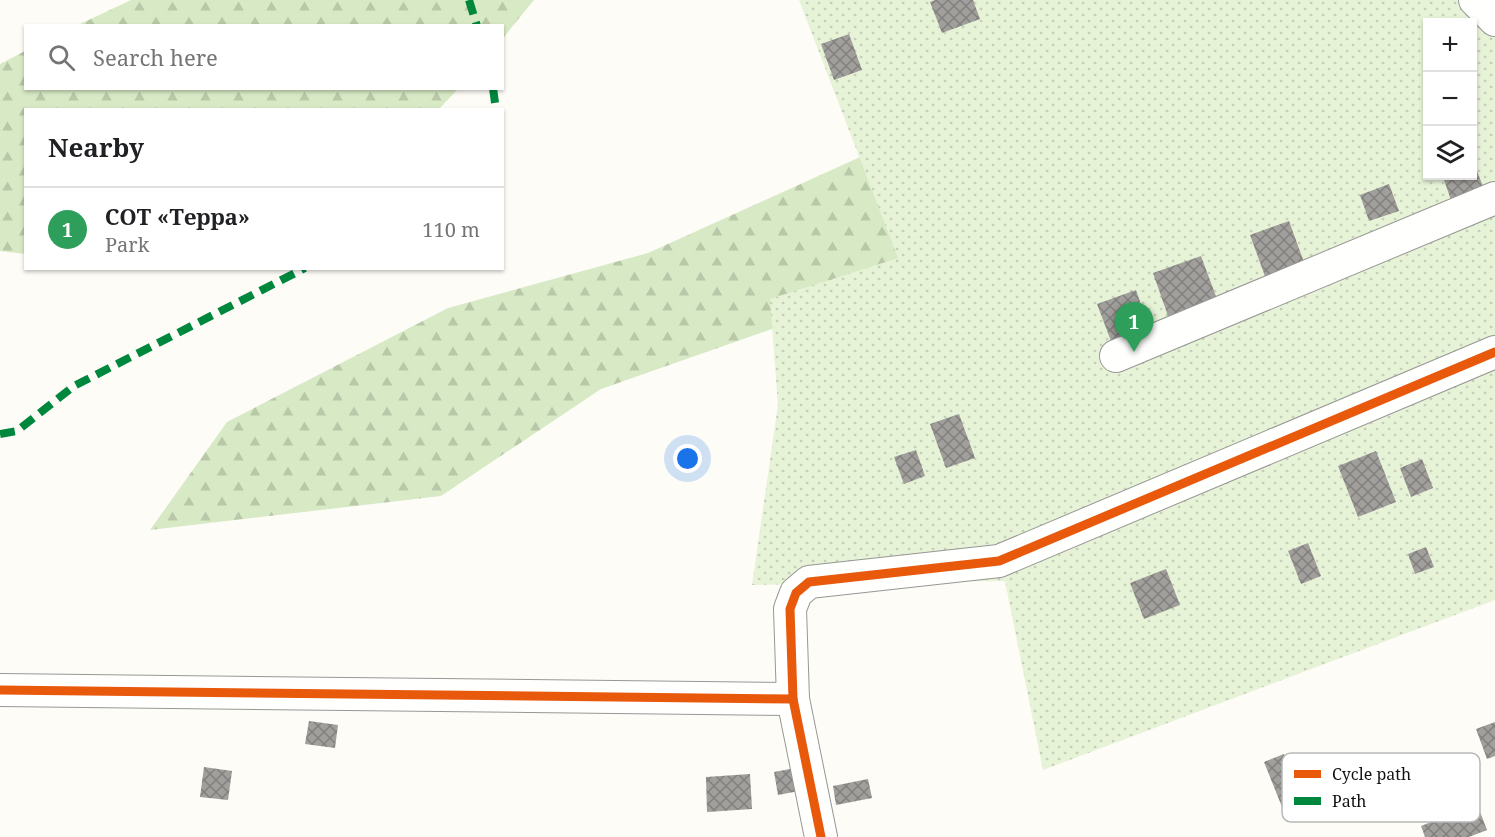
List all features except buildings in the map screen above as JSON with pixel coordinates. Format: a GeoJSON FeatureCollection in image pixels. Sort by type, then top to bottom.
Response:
{"type":"FeatureCollection","features":[{"type":"Feature","properties":{"kind":"street"},"geometry":{"type":"LineString","coordinates":[[1475,0],[1495,20]]}},
{"type":"Feature","properties":{"kind":"street"},"geometry":{"type":"LineString","coordinates":[[1116,356],[1495,198]]}},
{"type":"Feature","properties":{"kind":"street"},"geometry":{"type":"LineString","coordinates":[[821,837],[793,699],[790,609],[796,593],[809,582],[999,561],[1495,352]]}},
{"type":"Feature","properties":{"kind":"street"},"geometry":{"type":"LineString","coordinates":[[0,690],[793,699]]}},
{"type":"Feature","properties":{"kind":"green space"},"geometry":{"type":"Polygon","coordinates":[[[131,0],[534,0],[504,37],[504,24],[80,24],[131,0]]]}},
{"type":"Feature","properties":{"kind":"green space"},"geometry":{"type":"Polygon","coordinates":[[[799,0],[1495,0],[1495,600],[1043,770],[1005,581],[752,585],[778,405],[770,299],[898,258],[799,0]]]}},
{"type":"Feature","properties":{"kind":"green space"},"geometry":{"type":"Polygon","coordinates":[[[1207,0],[1329,14],[789,323],[601,389],[441,496],[150,530],[227,422],[448,308],[648,253],[1207,0]]]}},
{"type":"Feature","properties":{"kind":"green space"},"geometry":{"type":"Polygon","coordinates":[[[24,52],[24,90],[457,90],[440,108],[24,108],[24,254],[0,251],[0,64],[24,52]]]}},
{"type":"Feature","properties":{"kind":"marked path"},"geometry":{"type":"LineString","coordinates":[[469,0],[476,24]]}},
{"type":"Feature","properties":{"kind":"marked path"},"geometry":{"type":"LineString","coordinates":[[493,90],[496,108]]}},
{"type":"Feature","properties":{"kind":"marked path"},"geometry":{"type":"LineString","coordinates":[[0,434],[17,431],[74,386],[301,270]]}},
{"type":"Feature","properties":{"kind":"cycle path"},"geometry":{"type":"LineString","coordinates":[[821,837],[793,699],[790,609],[796,593],[809,582],[999,561],[1495,352]]}},
{"type":"Feature","properties":{"kind":"cycle path"},"geometry":{"type":"LineString","coordinates":[[0,690],[793,699]]}},
{"type":"Feature","properties":{"kind":"place","name":"СОТ «Терра»"},"geometry":{"type":"Point","coordinates":[1134,352]}}]}
